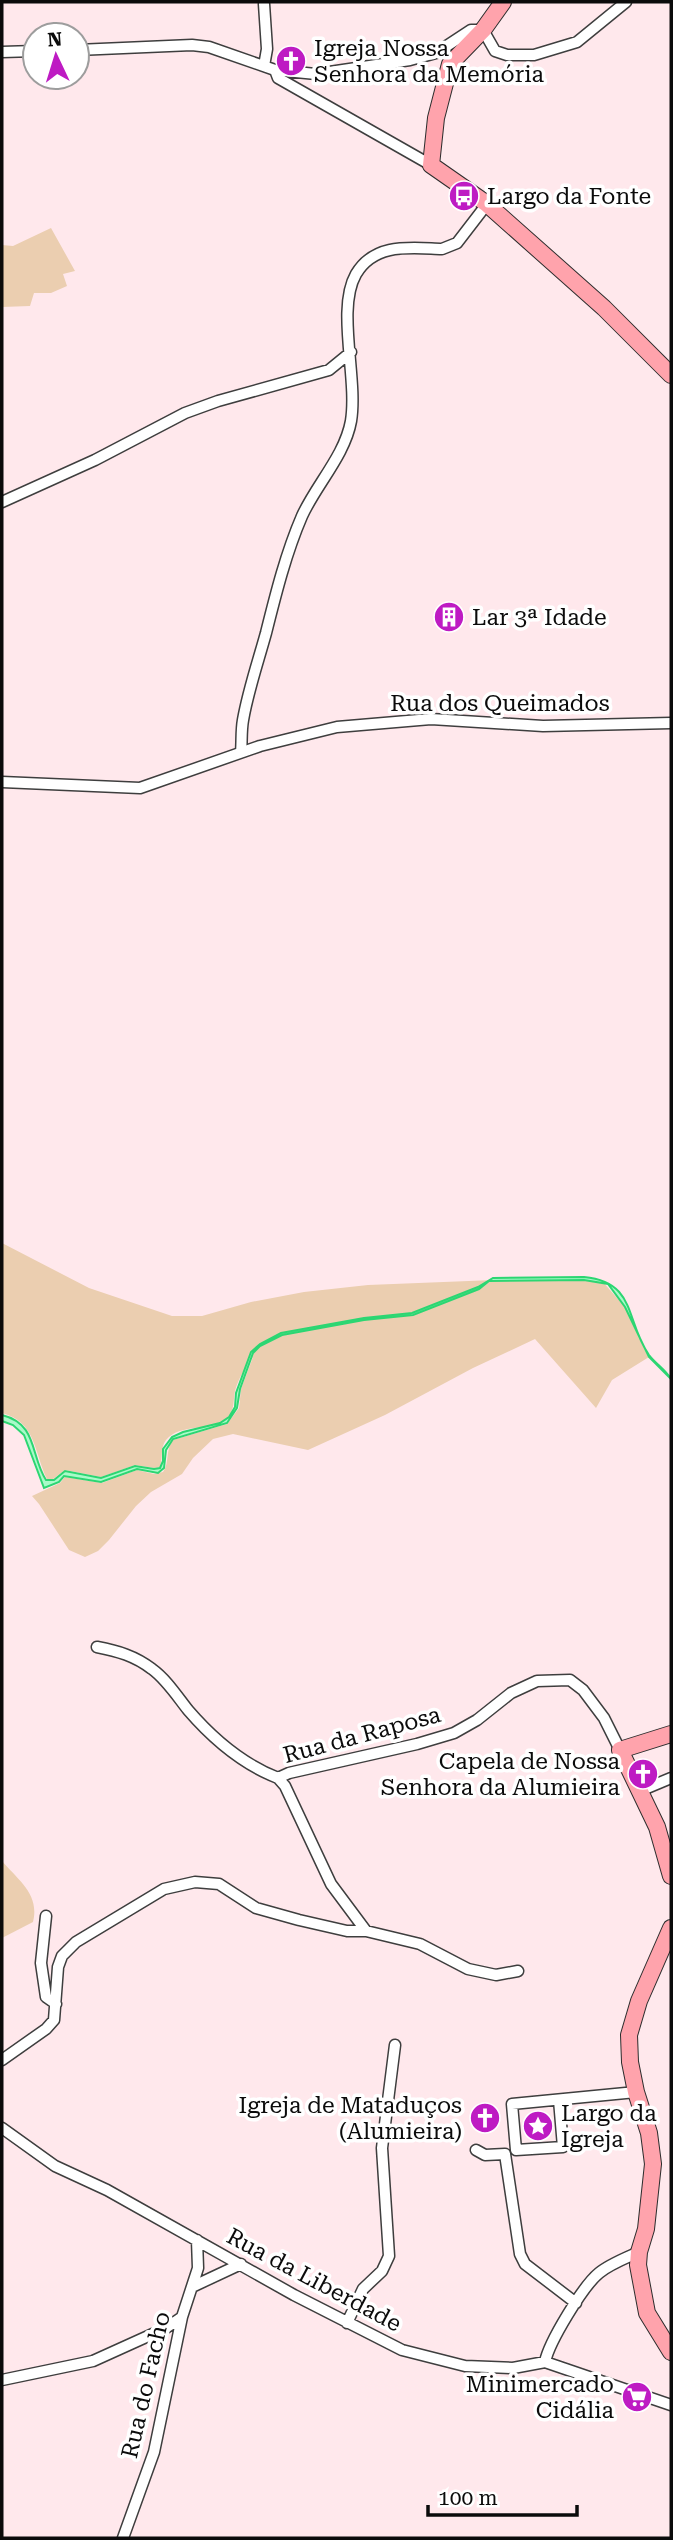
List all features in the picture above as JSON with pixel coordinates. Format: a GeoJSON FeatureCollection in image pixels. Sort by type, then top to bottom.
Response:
{"type":"FeatureCollection","features":[{"type":"Feature","properties":{"kind":"street"},"geometry":{"type":"LineString","coordinates":[[430,166],[436,118],[450,64],[483,30],[503,2]]}},
{"type":"Feature","properties":{"kind":"street"},"geometry":{"type":"LineString","coordinates":[[483,30],[495,51],[507,55],[534,55],[577,42],[626,2]]}},
{"type":"Feature","properties":{"kind":"street"},"geometry":{"type":"LineString","coordinates":[[264,4],[269,68],[278,78],[430,166],[487,204],[604,307],[671,375]]}},
{"type":"Feature","properties":{"kind":"street"},"geometry":{"type":"LineString","coordinates":[[91,49],[192,45],[209,47],[269,68],[316,74],[410,61],[436,53],[471,30],[483,30]]}},
{"type":"Feature","properties":{"kind":"street"},"geometry":{"type":"LineString","coordinates":[[2,52],[21,51]]}},
{"type":"Feature","properties":{"kind":"street"},"geometry":{"type":"LineString","coordinates":[[241,752],[242,721],[283,568],[303,516],[350,423],[352,377],[347,313],[349,291],[355,276],[377,253],[390,249],[450,247],[457,243],[487,204]]}},
{"type":"Feature","properties":{"kind":"street"},"geometry":{"type":"LineString","coordinates":[[2,502],[95,460],[185,413],[329,370],[351,352]]}},
{"type":"Feature","properties":{"kind":"street"},"geometry":{"type":"LineString","coordinates":[[329,370],[352,377]]}},
{"type":"Feature","properties":{"kind":"street","name":"Rua dos Queimados"},"geometry":{"type":"LineString","coordinates":[[2,782],[140,788],[241,752],[334,727],[431,719],[543,726],[671,723]]}},
{"type":"Feature","properties":{"kind":"street"},"geometry":{"type":"LineString","coordinates":[[97,1647],[124,1652],[153,1669],[211,1736],[234,1755],[278,1778]]}},
{"type":"Feature","properties":{"kind":"street","name":"Rua da Raposa"},"geometry":{"type":"LineString","coordinates":[[366,1931],[331,1884],[285,1786],[278,1778],[289,1773],[454,1733],[477,1720],[511,1693],[537,1681],[569,1680],[583,1690],[604,1718],[620,1750]]}},
{"type":"Feature","properties":{"kind":"street"},"geometry":{"type":"LineString","coordinates":[[671,1734],[620,1750],[657,1826],[671,1876]]}},
{"type":"Feature","properties":{"kind":"street"},"geometry":{"type":"LineString","coordinates":[[640,1791],[671,1778]]}},
{"type":"Feature","properties":{"kind":"street"},"geometry":{"type":"LineString","coordinates":[[2,2060],[46,2029],[54,2020],[58,1967],[62,1956],[76,1942],[164,1889],[195,1882],[219,1884],[256,1908],[347,1931],[366,1931],[420,1944],[468,1969],[496,1975],[518,1971]]}},
{"type":"Feature","properties":{"kind":"street"},"geometry":{"type":"LineString","coordinates":[[46,1916],[41,1964],[46,1997],[56,2004]]}},
{"type":"Feature","properties":{"kind":"street"},"geometry":{"type":"LineString","coordinates":[[671,1928],[639,2001],[629,2035],[630,2062],[649,2133],[653,2164],[646,2229],[638,2265],[647,2313],[671,2352]]}},
{"type":"Feature","properties":{"kind":"street"},"geometry":{"type":"LineString","coordinates":[[347,2323],[363,2289],[382,2271],[389,2256],[382,2141],[395,2045]]}},
{"type":"Feature","properties":{"kind":"street"},"geometry":{"type":"LineString","coordinates":[[576,2303],[525,2264],[520,2254],[510,2152],[512,2104],[636,2092]]}},
{"type":"Feature","properties":{"kind":"street"},"geometry":{"type":"LineString","coordinates":[[476,2150],[485,2155],[563,2147],[559,2100]]}},
{"type":"Feature","properties":{"kind":"street","name":"Rua da Liberdade"},"geometry":{"type":"LineString","coordinates":[[2,2128],[55,2166],[107,2190],[347,2323],[402,2350],[465,2366],[513,2368],[545,2362],[671,2405]]}},
{"type":"Feature","properties":{"kind":"street","name":"Rua do Facho"},"geometry":{"type":"LineString","coordinates":[[123,2538],[154,2452],[182,2317],[198,2267],[197,2240]]}},
{"type":"Feature","properties":{"kind":"street"},"geometry":{"type":"LineString","coordinates":[[545,2362],[547,2351],[576,2303],[599,2273],[639,2252]]}},
{"type":"Feature","properties":{"kind":"street"},"geometry":{"type":"LineString","coordinates":[[194,2286],[241,2264]]}},
{"type":"Feature","properties":{"kind":"street"},"geometry":{"type":"LineString","coordinates":[[2,2380],[93,2361],[166,2328],[182,2317]]}},
{"type":"Feature","properties":{"kind":"shaded area"},"geometry":{"type":"Polygon","coordinates":[[[51,228],[75,271],[63,274],[67,286],[51,293],[34,293],[30,306],[2,307],[2,245],[13,246],[51,228]]]}},
{"type":"Feature","properties":{"kind":"shaded area"},"geometry":{"type":"Polygon","coordinates":[[[2,1243],[89,1288],[172,1316],[202,1316],[251,1302],[304,1292],[368,1285],[494,1280],[602,1281],[625,1307],[649,1357],[612,1380],[596,1408],[535,1339],[473,1368],[385,1415],[308,1450],[233,1434],[213,1439],[193,1458],[182,1474],[151,1492],[98,1551],[85,1557],[69,1550],[32,1496],[60,1483],[65,1477],[102,1483],[137,1470],[154,1474],[163,1472],[173,1440],[227,1424],[239,1408],[241,1389],[253,1357],[238,1382],[233,1408],[228,1417],[214,1425],[172,1434],[164,1443],[160,1467],[135,1465],[101,1477],[65,1470],[53,1479],[47,1479],[28,1431],[22,1423],[2,1413],[2,1243]]]}},
{"type":"Feature","properties":{"kind":"shaded area"},"geometry":{"type":"Polygon","coordinates":[[[584,1277],[608,1284],[584,1280],[489,1281],[479,1289],[413,1315],[364,1320],[282,1335],[260,1346],[253,1353],[240,1389],[237,1408],[227,1423],[173,1439],[166,1450],[164,1468],[158,1473],[137,1469],[101,1482],[64,1476],[59,1482],[44,1488],[24,1435],[13,1425],[2,1421],[2,1415],[14,1419],[28,1433],[46,1480],[54,1480],[65,1471],[101,1478],[135,1466],[160,1468],[163,1449],[172,1437],[220,1423],[229,1417],[235,1407],[236,1393],[251,1352],[260,1344],[281,1333],[364,1318],[412,1313],[478,1287],[493,1278],[584,1277]]]}},
{"type":"Feature","properties":{"kind":"shaded area"},"geometry":{"type":"Polygon","coordinates":[[[608,1284],[622,1295],[639,1337],[625,1307],[608,1284]]]}},
{"type":"Feature","properties":{"kind":"shaded area"},"geometry":{"type":"Polygon","coordinates":[[[644,1346],[649,1355],[671,1379],[649,1357],[644,1346]]]}},
{"type":"Feature","properties":{"kind":"shaded area"},"geometry":{"type":"Polygon","coordinates":[[[2,1861],[26,1888],[34,1912],[33,1922],[2,1938],[2,1861]]]}},
{"type":"Feature","properties":{"kind":"place","name":"Igreja Nossa Senhora da Memória"},"geometry":{"type":"Point","coordinates":[291,61]}},
{"type":"Feature","properties":{"kind":"place","name":"Largo da Fonte"},"geometry":{"type":"Point","coordinates":[464,196]}},
{"type":"Feature","properties":{"kind":"place","name":"Lar 3ª Idade"},"geometry":{"type":"Point","coordinates":[449,617]}},
{"type":"Feature","properties":{"kind":"place","name":"Capela de Nossa Senhora da Alumieira"},"geometry":{"type":"Point","coordinates":[643,1774]}},
{"type":"Feature","properties":{"kind":"place","name":"Igreja de Mataduços (Alumieira)"},"geometry":{"type":"Point","coordinates":[485,2118]}},
{"type":"Feature","properties":{"kind":"place","name":"Largo da Igreja"},"geometry":{"type":"Point","coordinates":[538,2126]}},
{"type":"Feature","properties":{"kind":"place","name":"Minimercado Cidália"},"geometry":{"type":"Point","coordinates":[637,2397]}}]}
